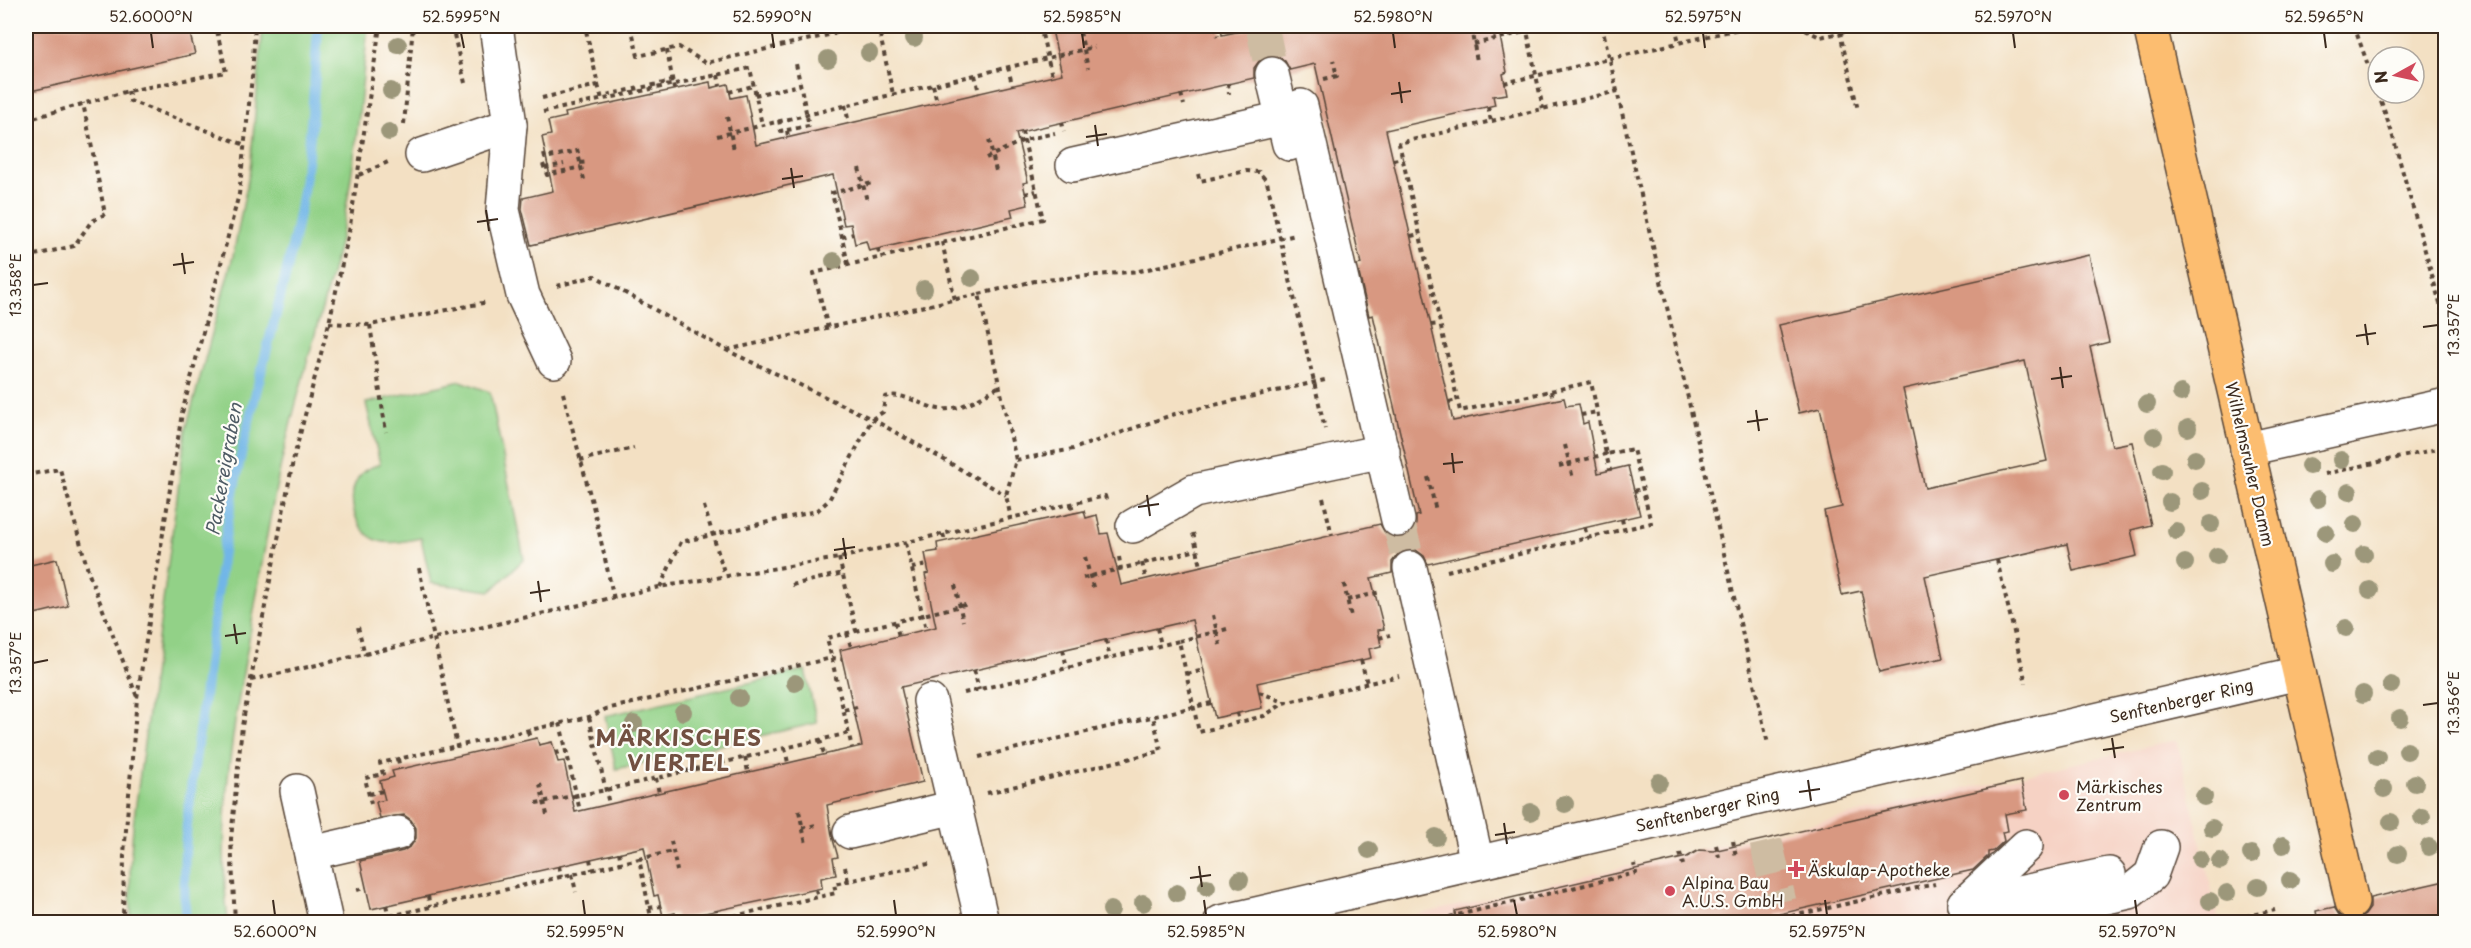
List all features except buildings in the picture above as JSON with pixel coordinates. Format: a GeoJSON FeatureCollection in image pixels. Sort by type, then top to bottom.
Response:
{"type":"FeatureCollection","features":[{"type":"Feature","properties":{"kind":"main road","name":"Wilhelmsruher Damm"},"geometry":{"type":"LineString","coordinates":[[2150,26],[2352,902]]}},
{"type":"Feature","properties":{"kind":"street"},"geometry":{"type":"LineString","coordinates":[[496,26],[523,119],[502,210],[523,295],[554,362]]}},
{"type":"Feature","properties":{"kind":"street"},"geometry":{"type":"LineString","coordinates":[[1272,74],[1292,112],[1345,292],[1398,520]]}},
{"type":"Feature","properties":{"kind":"street"},"geometry":{"type":"LineString","coordinates":[[1073,165],[1292,112]]}},
{"type":"Feature","properties":{"kind":"street"},"geometry":{"type":"LineString","coordinates":[[1292,112],[1295,235],[1345,292]]}},
{"type":"Feature","properties":{"kind":"street"},"geometry":{"type":"LineString","coordinates":[[406,149],[523,119]]}},
{"type":"Feature","properties":{"kind":"street"},"geometry":{"type":"LineString","coordinates":[[2247,449],[2445,405]]}},
{"type":"Feature","properties":{"kind":"street"},"geometry":{"type":"LineString","coordinates":[[1125,536],[1194,492],[1383,451]]}},
{"type":"Feature","properties":{"kind":"street"},"geometry":{"type":"LineString","coordinates":[[1414,577],[1477,862]]}},
{"type":"Feature","properties":{"kind":"street","name":"Senftenberger Ring"},"geometry":{"type":"LineString","coordinates":[[1221,922],[2300,673]]}},
{"type":"Feature","properties":{"kind":"street"},"geometry":{"type":"LineString","coordinates":[[930,701],[967,801],[982,922]]}},
{"type":"Feature","properties":{"kind":"street"},"geometry":{"type":"LineString","coordinates":[[297,791],[326,922]]}},
{"type":"Feature","properties":{"kind":"street"},"geometry":{"type":"LineString","coordinates":[[850,832],[967,801]]}},
{"type":"Feature","properties":{"kind":"street"},"geometry":{"type":"LineString","coordinates":[[311,853],[386,836]]}},
{"type":"Feature","properties":{"kind":"street"},"geometry":{"type":"LineString","coordinates":[[2026,846],[1964,904],[2026,915],[2130,892],[2151,875],[2152,845]]}},
{"type":"Feature","properties":{"kind":"path"},"geometry":{"type":"LineString","coordinates":[[26,120],[128,91],[226,72],[216,26]]}},
{"type":"Feature","properties":{"kind":"path"},"geometry":{"type":"LineString","coordinates":[[123,922],[124,854],[137,698],[182,413],[239,194],[255,26]]}},
{"type":"Feature","properties":{"kind":"path"},"geometry":{"type":"LineString","coordinates":[[235,922],[231,839],[242,726],[292,460],[329,323],[349,232],[380,26]]}},
{"type":"Feature","properties":{"kind":"path"},"geometry":{"type":"LineString","coordinates":[[358,175],[406,149],[413,26]]}},
{"type":"Feature","properties":{"kind":"path"},"geometry":{"type":"LineString","coordinates":[[452,26],[467,91]]}},
{"type":"Feature","properties":{"kind":"path"},"geometry":{"type":"LineString","coordinates":[[585,26],[601,96],[673,81]]}},
{"type":"Feature","properties":{"kind":"path"},"geometry":{"type":"LineString","coordinates":[[631,26],[639,56],[679,47],[706,63],[867,26]]}},
{"type":"Feature","properties":{"kind":"path"},"geometry":{"type":"LineString","coordinates":[[878,26],[893,94]]}},
{"type":"Feature","properties":{"kind":"path"},"geometry":{"type":"LineString","coordinates":[[1040,26],[1052,76]]}},
{"type":"Feature","properties":{"kind":"path"},"geometry":{"type":"LineString","coordinates":[[1215,26],[1218,36]]}},
{"type":"Feature","properties":{"kind":"path"},"geometry":{"type":"LineString","coordinates":[[1473,44],[1526,28],[1550,26]]}},
{"type":"Feature","properties":{"kind":"path"},"geometry":{"type":"LineString","coordinates":[[1602,26],[1768,744]]}},
{"type":"Feature","properties":{"kind":"path"},"geometry":{"type":"LineString","coordinates":[[1675,26],[1679,42]]}},
{"type":"Feature","properties":{"kind":"path"},"geometry":{"type":"LineString","coordinates":[[1504,83],[1752,26]]}},
{"type":"Feature","properties":{"kind":"path"},"geometry":{"type":"LineString","coordinates":[[1797,26],[1820,37],[1872,26]]}},
{"type":"Feature","properties":{"kind":"path"},"geometry":{"type":"LineString","coordinates":[[2354,26],[2366,60]]}},
{"type":"Feature","properties":{"kind":"path"},"geometry":{"type":"LineString","coordinates":[[1471,28],[1477,61]]}},
{"type":"Feature","properties":{"kind":"path"},"geometry":{"type":"LineString","coordinates":[[1526,28],[1534,75],[1543,109]]}},
{"type":"Feature","properties":{"kind":"path"},"geometry":{"type":"LineString","coordinates":[[1080,32],[1088,68]]}},
{"type":"Feature","properties":{"kind":"path"},"geometry":{"type":"LineString","coordinates":[[1840,33],[1858,110]]}},
{"type":"Feature","properties":{"kind":"path"},"geometry":{"type":"LineString","coordinates":[[717,136],[1094,48]]}},
{"type":"Feature","properties":{"kind":"path"},"geometry":{"type":"LineString","coordinates":[[667,50],[674,89]]}},
{"type":"Feature","properties":{"kind":"path"},"geometry":{"type":"LineString","coordinates":[[779,120],[781,131],[808,126],[796,64]]}},
{"type":"Feature","properties":{"kind":"path"},"geometry":{"type":"LineString","coordinates":[[1008,67],[1012,85]]}},
{"type":"Feature","properties":{"kind":"path"},"geometry":{"type":"LineString","coordinates":[[523,119],[750,68],[762,125]]}},
{"type":"Feature","properties":{"kind":"path"},"geometry":{"type":"LineString","coordinates":[[718,75],[720,86]]}},
{"type":"Feature","properties":{"kind":"path"},"geometry":{"type":"LineString","coordinates":[[975,75],[979,93]]}},
{"type":"Feature","properties":{"kind":"path"},"geometry":{"type":"LineString","coordinates":[[540,98],[598,85]]}},
{"type":"Feature","properties":{"kind":"path"},"geometry":{"type":"LineString","coordinates":[[755,95],[800,85]]}},
{"type":"Feature","properties":{"kind":"path"},"geometry":{"type":"LineString","coordinates":[[933,85],[938,103]]}},
{"type":"Feature","properties":{"kind":"path"},"geometry":{"type":"LineString","coordinates":[[729,92],[753,86]]}},
{"type":"Feature","properties":{"kind":"path"},"geometry":{"type":"LineString","coordinates":[[128,91],[130,101],[245,145]]}},
{"type":"Feature","properties":{"kind":"path"},"geometry":{"type":"LineString","coordinates":[[1610,470],[1591,382],[1460,411],[1399,143],[1618,91]]}},
{"type":"Feature","properties":{"kind":"path"},"geometry":{"type":"LineString","coordinates":[[1181,94],[1200,181],[1246,171],[1259,172],[1267,182],[1295,235],[1314,383],[1326,433]]}},
{"type":"Feature","properties":{"kind":"path"},"geometry":{"type":"LineString","coordinates":[[26,257],[74,246],[91,222],[105,214],[83,103]]}},
{"type":"Feature","properties":{"kind":"path"},"geometry":{"type":"LineString","coordinates":[[845,105],[849,123]]}},
{"type":"Feature","properties":{"kind":"path"},"geometry":{"type":"LineString","coordinates":[[2382,105],[2445,325]]}},
{"type":"Feature","properties":{"kind":"path"},"geometry":{"type":"LineString","coordinates":[[1488,107],[1491,121]]}},
{"type":"Feature","properties":{"kind":"path"},"geometry":{"type":"LineString","coordinates":[[727,117],[734,150]]}},
{"type":"Feature","properties":{"kind":"path"},"geometry":{"type":"LineString","coordinates":[[1062,122],[1064,131]]}},
{"type":"Feature","properties":{"kind":"path"},"geometry":{"type":"LineString","coordinates":[[787,130],[788,137]]}},
{"type":"Feature","properties":{"kind":"path"},"geometry":{"type":"LineString","coordinates":[[828,328],[814,273],[1042,219],[1022,132]]}},
{"type":"Feature","properties":{"kind":"path"},"geometry":{"type":"LineString","coordinates":[[988,140],[996,171]]}},
{"type":"Feature","properties":{"kind":"path"},"geometry":{"type":"LineString","coordinates":[[543,149],[545,158],[577,150],[585,184]]}},
{"type":"Feature","properties":{"kind":"path"},"geometry":{"type":"LineString","coordinates":[[1393,160],[1403,158]]}},
{"type":"Feature","properties":{"kind":"path"},"geometry":{"type":"LineString","coordinates":[[564,164],[545,168],[547,175],[588,162]]}},
{"type":"Feature","properties":{"kind":"path"},"geometry":{"type":"LineString","coordinates":[[859,168],[867,201]]}},
{"type":"Feature","properties":{"kind":"path"},"geometry":{"type":"LineString","coordinates":[[26,183],[30,201],[26,202]]}},
{"type":"Feature","properties":{"kind":"path"},"geometry":{"type":"LineString","coordinates":[[848,264],[832,193],[872,183]]}},
{"type":"Feature","properties":{"kind":"path"},"geometry":{"type":"LineString","coordinates":[[1025,194],[1036,191]]}},
{"type":"Feature","properties":{"kind":"path"},"geometry":{"type":"LineString","coordinates":[[1007,219],[1008,226]]}},
{"type":"Feature","properties":{"kind":"path"},"geometry":{"type":"LineString","coordinates":[[842,237],[853,234]]}},
{"type":"Feature","properties":{"kind":"path"},"geometry":{"type":"LineString","coordinates":[[1411,236],[1420,234]]}},
{"type":"Feature","properties":{"kind":"path"},"geometry":{"type":"LineString","coordinates":[[726,350],[1035,281],[1139,271],[1295,235]]}},
{"type":"Feature","properties":{"kind":"path"},"geometry":{"type":"LineString","coordinates":[[942,242],[955,300]]}},
{"type":"Feature","properties":{"kind":"path"},"geometry":{"type":"LineString","coordinates":[[879,249],[881,257]]}},
{"type":"Feature","properties":{"kind":"path"},"geometry":{"type":"LineString","coordinates":[[329,323],[370,324],[523,295],[595,276],[726,350],[872,419],[1006,495]]}},
{"type":"Feature","properties":{"kind":"path"},"geometry":{"type":"LineString","coordinates":[[979,294],[1016,460],[1006,495],[1011,519]]}},
{"type":"Feature","properties":{"kind":"path"},"geometry":{"type":"LineString","coordinates":[[370,324],[386,432]]}},
{"type":"Feature","properties":{"kind":"path"},"geometry":{"type":"LineString","coordinates":[[1431,326],[1440,324]]}},
{"type":"Feature","properties":{"kind":"path"},"geometry":{"type":"LineString","coordinates":[[1016,460],[1073,450],[1175,414],[1364,372]]}},
{"type":"Feature","properties":{"kind":"path"},"geometry":{"type":"LineString","coordinates":[[659,587],[681,542],[817,511],[829,500],[872,419],[883,412],[885,397],[893,394],[940,409],[963,405],[1000,386]]}},
{"type":"Feature","properties":{"kind":"path"},"geometry":{"type":"LineString","coordinates":[[1551,391],[1553,400]]}},
{"type":"Feature","properties":{"kind":"path"},"geometry":{"type":"LineString","coordinates":[[1449,402],[1457,400]]}},
{"type":"Feature","properties":{"kind":"path"},"geometry":{"type":"LineString","coordinates":[[568,408],[614,599]]}},
{"type":"Feature","properties":{"kind":"path"},"geometry":{"type":"LineString","coordinates":[[1581,415],[1597,412]]}},
{"type":"Feature","properties":{"kind":"path"},"geometry":{"type":"LineString","coordinates":[[1565,445],[1573,479]]}},
{"type":"Feature","properties":{"kind":"path"},"geometry":{"type":"LineString","coordinates":[[2325,474],[2445,447]]}},
{"type":"Feature","properties":{"kind":"path"},"geometry":{"type":"LineString","coordinates":[[580,460],[634,448]]}},
{"type":"Feature","properties":{"kind":"path"},"geometry":{"type":"LineString","coordinates":[[1347,600],[1414,577],[1651,523],[1634,449],[1559,465]]}},
{"type":"Feature","properties":{"kind":"path"},"geometry":{"type":"LineString","coordinates":[[26,475],[60,469],[89,574],[137,698]]}},
{"type":"Feature","properties":{"kind":"path"},"geometry":{"type":"LineString","coordinates":[[1428,477],[1436,511]]}},
{"type":"Feature","properties":{"kind":"path"},"geometry":{"type":"LineString","coordinates":[[1634,491],[1643,489]]}},
{"type":"Feature","properties":{"kind":"path"},"geometry":{"type":"LineString","coordinates":[[1322,492],[1332,535]]}},
{"type":"Feature","properties":{"kind":"path"},"geometry":{"type":"LineString","coordinates":[[251,680],[659,587],[839,558],[1117,493]]}},
{"type":"Feature","properties":{"kind":"path"},"geometry":{"type":"LineString","coordinates":[[1105,496],[1107,505]]}},
{"type":"Feature","properties":{"kind":"path"},"geometry":{"type":"LineString","coordinates":[[1071,504],[1074,513]]}},
{"type":"Feature","properties":{"kind":"path"},"geometry":{"type":"LineString","coordinates":[[704,506],[725,575]]}},
{"type":"Feature","properties":{"kind":"path"},"geometry":{"type":"LineString","coordinates":[[1622,519],[1624,529]]}},
{"type":"Feature","properties":{"kind":"path"},"geometry":{"type":"LineString","coordinates":[[1585,528],[1587,538]]}},
{"type":"Feature","properties":{"kind":"path"},"geometry":{"type":"LineString","coordinates":[[944,534],[945,541]]}},
{"type":"Feature","properties":{"kind":"path"},"geometry":{"type":"LineString","coordinates":[[1121,568],[1125,536]]}},
{"type":"Feature","properties":{"kind":"path"},"geometry":{"type":"LineString","coordinates":[[906,543],[926,630]]}},
{"type":"Feature","properties":{"kind":"path"},"geometry":{"type":"LineString","coordinates":[[1083,578],[1197,550]]}},
{"type":"Feature","properties":{"kind":"path"},"geometry":{"type":"LineString","coordinates":[[1085,557],[1094,591]]}},
{"type":"Feature","properties":{"kind":"path"},"geometry":{"type":"LineString","coordinates":[[839,558],[856,631]]}},
{"type":"Feature","properties":{"kind":"path"},"geometry":{"type":"LineString","coordinates":[[1997,560],[2026,683]]}},
{"type":"Feature","properties":{"kind":"path"},"geometry":{"type":"LineString","coordinates":[[1142,563],[1146,579]]}},
{"type":"Feature","properties":{"kind":"path"},"geometry":{"type":"LineString","coordinates":[[912,568],[927,565]]}},
{"type":"Feature","properties":{"kind":"path"},"geometry":{"type":"LineString","coordinates":[[419,568],[457,746]]}},
{"type":"Feature","properties":{"kind":"path"},"geometry":{"type":"LineString","coordinates":[[792,585],[843,573]]}},
{"type":"Feature","properties":{"kind":"path"},"geometry":{"type":"LineString","coordinates":[[1344,584],[1351,617]]}},
{"type":"Feature","properties":{"kind":"path"},"geometry":{"type":"LineString","coordinates":[[955,585],[963,621]]}},
{"type":"Feature","properties":{"kind":"path"},"geometry":{"type":"LineString","coordinates":[[852,748],[827,638],[969,604]]}},
{"type":"Feature","properties":{"kind":"path"},"geometry":{"type":"LineString","coordinates":[[1213,615],[1220,645]]}},
{"type":"Feature","properties":{"kind":"path"},"geometry":{"type":"LineString","coordinates":[[895,622],[899,636]]}},
{"type":"Feature","properties":{"kind":"path"},"geometry":{"type":"LineString","coordinates":[[358,627],[364,655]]}},
{"type":"Feature","properties":{"kind":"path"},"geometry":{"type":"LineString","coordinates":[[1157,628],[1161,645]]}},
{"type":"Feature","properties":{"kind":"path"},"geometry":{"type":"LineString","coordinates":[[930,701],[1227,629]]}},
{"type":"Feature","properties":{"kind":"path"},"geometry":{"type":"LineString","coordinates":[[848,633],[851,647]]}},
{"type":"Feature","properties":{"kind":"path"},"geometry":{"type":"LineString","coordinates":[[1106,640],[1110,658]]}},
{"type":"Feature","properties":{"kind":"path"},"geometry":{"type":"LineString","coordinates":[[1179,641],[1199,732],[1264,716],[1284,703],[1433,669]]}},
{"type":"Feature","properties":{"kind":"path"},"geometry":{"type":"LineString","coordinates":[[1063,650],[1067,668]]}},
{"type":"Feature","properties":{"kind":"path"},"geometry":{"type":"LineString","coordinates":[[386,836],[375,823],[365,778],[383,774],[380,763],[589,717],[606,709],[832,658],[842,659]]}},
{"type":"Feature","properties":{"kind":"path"},"geometry":{"type":"LineString","coordinates":[[1361,660],[1367,683]]}},
{"type":"Feature","properties":{"kind":"path"},"geometry":{"type":"LineString","coordinates":[[974,670],[979,690]]}},
{"type":"Feature","properties":{"kind":"path"},"geometry":{"type":"LineString","coordinates":[[1186,674],[1204,670]]}},
{"type":"Feature","properties":{"kind":"path"},"geometry":{"type":"LineString","coordinates":[[1259,692],[1284,703]]}},
{"type":"Feature","properties":{"kind":"path"},"geometry":{"type":"LineString","coordinates":[[971,759],[1211,703]]}},
{"type":"Feature","properties":{"kind":"path"},"geometry":{"type":"LineString","coordinates":[[844,710],[857,707]]}},
{"type":"Feature","properties":{"kind":"path"},"geometry":{"type":"LineString","coordinates":[[1237,713],[1239,722]]}},
{"type":"Feature","properties":{"kind":"path"},"geometry":{"type":"LineString","coordinates":[[967,801],[1161,751],[1153,716]]}},
{"type":"Feature","properties":{"kind":"path"},"geometry":{"type":"LineString","coordinates":[[589,717],[609,804]]}},
{"type":"Feature","properties":{"kind":"path"},"geometry":{"type":"LineString","coordinates":[[560,723],[579,811]]}},
{"type":"Feature","properties":{"kind":"path"},"geometry":{"type":"LineString","coordinates":[[528,731],[530,739]]}},
{"type":"Feature","properties":{"kind":"path"},"geometry":{"type":"LineString","coordinates":[[536,803],[606,790],[849,733]]}},
{"type":"Feature","properties":{"kind":"path"},"geometry":{"type":"LineString","coordinates":[[820,740],[824,754]]}},
{"type":"Feature","properties":{"kind":"path"},"geometry":{"type":"LineString","coordinates":[[785,748],[788,763]]}},
{"type":"Feature","properties":{"kind":"path"},"geometry":{"type":"LineString","coordinates":[[555,753],[566,751]]}},
{"type":"Feature","properties":{"kind":"path"},"geometry":{"type":"LineString","coordinates":[[745,757],[748,772]]}},
{"type":"Feature","properties":{"kind":"path"},"geometry":{"type":"LineString","coordinates":[[398,759],[400,769]]}},
{"type":"Feature","properties":{"kind":"path"},"geometry":{"type":"LineString","coordinates":[[656,778],[659,793]]}},
{"type":"Feature","properties":{"kind":"path"},"geometry":{"type":"LineString","coordinates":[[540,784],[548,819]]}},
{"type":"Feature","properties":{"kind":"path"},"geometry":{"type":"LineString","coordinates":[[369,795],[383,791]]}},
{"type":"Feature","properties":{"kind":"path"},"geometry":{"type":"LineString","coordinates":[[799,811],[806,844]]}},
{"type":"Feature","properties":{"kind":"path"},"geometry":{"type":"LineString","coordinates":[[670,841],[677,871]]}},
{"type":"Feature","properties":{"kind":"path"},"geometry":{"type":"LineString","coordinates":[[1733,841],[1736,857]]}},
{"type":"Feature","properties":{"kind":"path"},"geometry":{"type":"LineString","coordinates":[[1716,845],[1719,856]]}},
{"type":"Feature","properties":{"kind":"path"},"geometry":{"type":"LineString","coordinates":[[364,922],[673,851]]}},
{"type":"Feature","properties":{"kind":"path"},"geometry":{"type":"LineString","coordinates":[[619,852],[621,863]]}},
{"type":"Feature","properties":{"kind":"path"},"geometry":{"type":"LineString","coordinates":[[1680,853],[1683,865]]}},
{"type":"Feature","properties":{"kind":"path"},"geometry":{"type":"LineString","coordinates":[[590,859],[592,870]]}},
{"type":"Feature","properties":{"kind":"path"},"geometry":{"type":"LineString","coordinates":[[639,859],[652,922]]}},
{"type":"Feature","properties":{"kind":"path"},"geometry":{"type":"LineString","coordinates":[[707,922],[836,893],[834,884],[939,862]]}},
{"type":"Feature","properties":{"kind":"path"},"geometry":{"type":"LineString","coordinates":[[1430,916],[1432,922],[1517,899],[1636,873],[1634,864]]}},
{"type":"Feature","properties":{"kind":"path"},"geometry":{"type":"LineString","coordinates":[[559,866],[561,877]]}},
{"type":"Feature","properties":{"kind":"path"},"geometry":{"type":"LineString","coordinates":[[572,874],[576,892]]}},
{"type":"Feature","properties":{"kind":"path"},"geometry":{"type":"LineString","coordinates":[[1783,918],[1946,882]]}},
{"type":"Feature","properties":{"kind":"path"},"geometry":{"type":"LineString","coordinates":[[816,890],[818,897]]}},
{"type":"Feature","properties":{"kind":"path"},"geometry":{"type":"LineString","coordinates":[[428,896],[430,907]]}},
{"type":"Feature","properties":{"kind":"path"},"geometry":{"type":"LineString","coordinates":[[386,906],[389,917]]}},
{"type":"Feature","properties":{"kind":"path"},"geometry":{"type":"LineString","coordinates":[[649,908],[661,906]]}},
{"type":"Feature","properties":{"kind":"path"},"geometry":{"type":"LineString","coordinates":[[2220,922],[2275,910]]}},
{"type":"Feature","properties":{"kind":"path"},"geometry":{"type":"LineString","coordinates":[[743,914],[745,922]]}},
{"type":"Feature","properties":{"kind":"path"},"geometry":{"type":"LineString","coordinates":[[399,915],[401,922]]}},
{"type":"Feature","properties":{"kind":"path"},"geometry":{"type":"LineString","coordinates":[[687,917],[689,922]]}},
{"type":"Feature","properties":{"kind":"shaded area","name":"Märkisches Zentrum"},"geometry":{"type":"Polygon","coordinates":[[[2177,740],[2219,922],[1386,922],[2177,740]]]}},
{"type":"Feature","properties":{"kind":"green space"},"geometry":{"type":"Polygon","coordinates":[[[263,26],[368,26],[350,186],[333,267],[288,432],[268,529],[242,680],[231,749],[225,818],[225,887],[228,922],[131,922],[130,869],[133,826],[186,429],[233,256],[250,169],[263,26]]]}},
{"type":"Feature","properties":{"kind":"green space"},"geometry":{"type":"Polygon","coordinates":[[[461,381],[490,392],[524,559],[491,591],[431,583],[421,538],[395,542],[379,541],[370,536],[357,520],[352,500],[357,480],[369,468],[380,464],[366,403],[461,381]]]}},
{"type":"Feature","properties":{"kind":"green space"},"geometry":{"type":"Polygon","coordinates":[[[805,670],[817,723],[616,769],[605,716],[805,670]]]}},
{"type":"Feature","properties":{"kind":"waterway","name":"Packereigraben"},"geometry":{"type":"LineString","coordinates":[[186,922],[184,868],[188,813],[221,566],[242,451],[301,205],[311,128],[318,26]]}},
{"type":"Feature","properties":{"kind":"tunnel"},"geometry":{"type":"LineString","coordinates":[[1262,26],[1272,74]]}},
{"type":"Feature","properties":{"kind":"tunnel"},"geometry":{"type":"LineString","coordinates":[[1398,520],[1410,568]]}},
{"type":"Feature","properties":{"kind":"tunnel"},"geometry":{"type":"LineString","coordinates":[[1766,842],[1780,902]]}},
{"type":"Feature","properties":{"kind":"place","name":"Märkisches Zentrum"},"geometry":{"type":"Point","coordinates":[2064,795]}},
{"type":"Feature","properties":{"kind":"place","name":"Äskulap-Apotheke"},"geometry":{"type":"Point","coordinates":[1796,869]}},
{"type":"Feature","properties":{"kind":"place","name":"Alpina Bau A.U.S. GmbH"},"geometry":{"type":"Point","coordinates":[1670,891]}},
{"type":"Feature","properties":{"kind":"district","name":"MÄRKISCHES VIERTEL"},"geometry":{"type":"Point","coordinates":[679,748]}}]}
